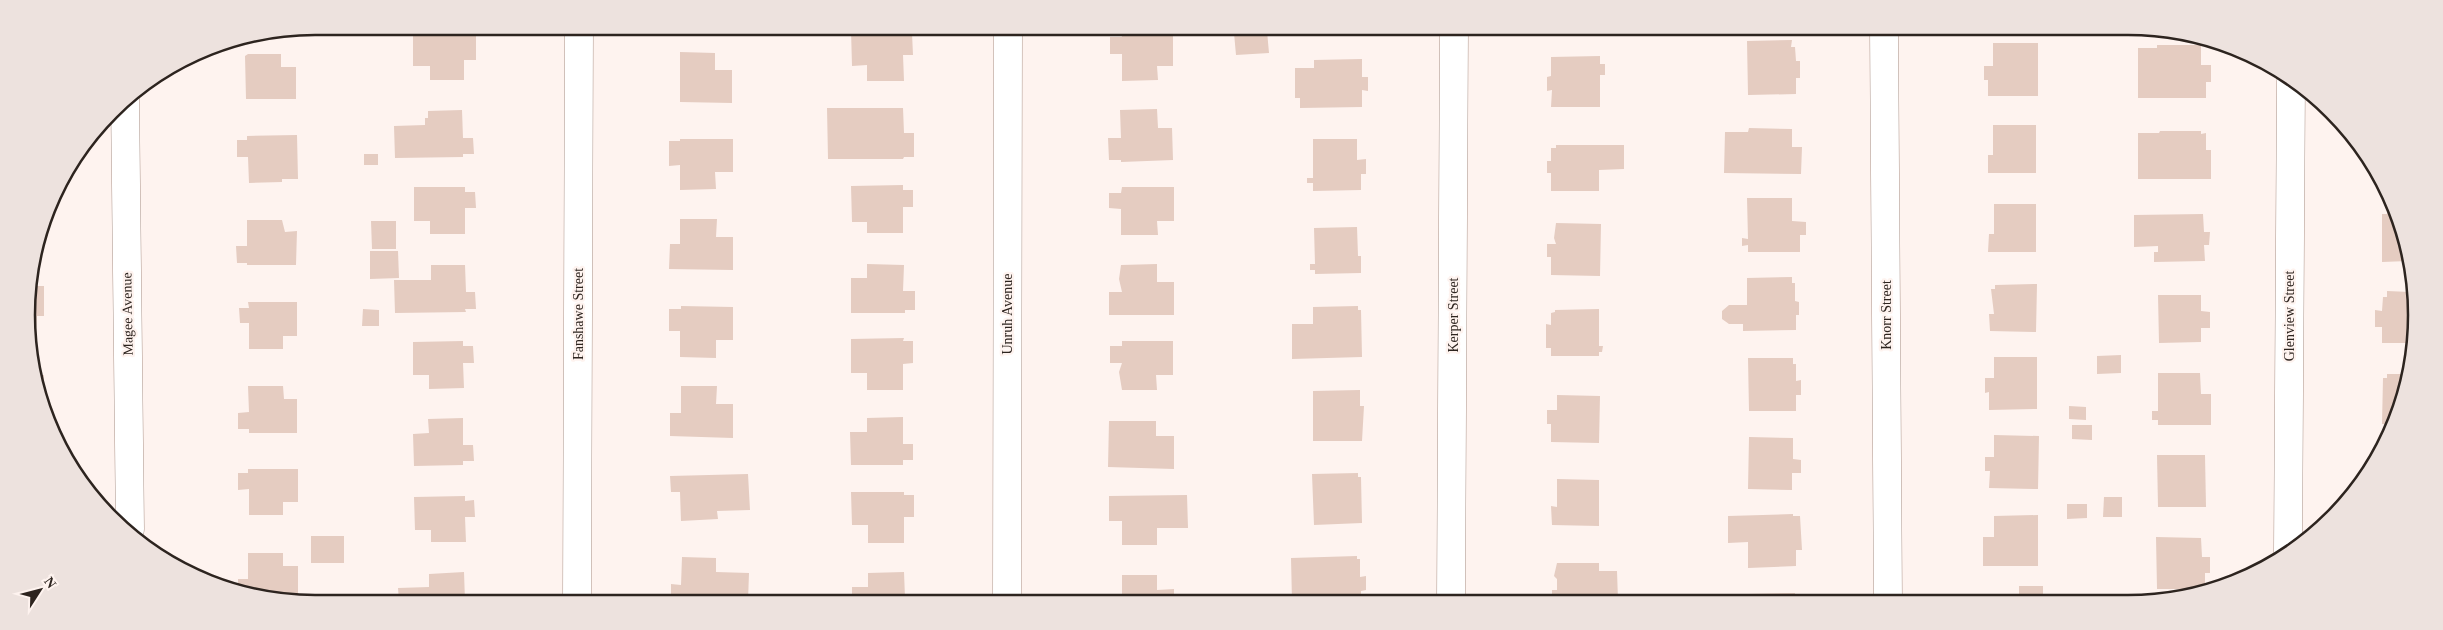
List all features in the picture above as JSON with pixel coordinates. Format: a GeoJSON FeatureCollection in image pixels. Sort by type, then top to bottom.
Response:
{"type":"FeatureCollection","features":[{"type":"Feature","properties":{"kind":"street","name":"Fanshawe Street"},"geometry":{"type":"LineString","coordinates":[[577,595],[579,35]]}},
{"type":"Feature","properties":{"kind":"street","name":"Unruh Avenue"},"geometry":{"type":"LineString","coordinates":[[1007,595],[1008,35]]}},
{"type":"Feature","properties":{"kind":"street","name":"Kerper Street"},"geometry":{"type":"LineString","coordinates":[[1451,595],[1454,35]]}},
{"type":"Feature","properties":{"kind":"street","name":"Knorr Street"},"geometry":{"type":"LineString","coordinates":[[1884,35],[1888,595]]}},
{"type":"Feature","properties":{"kind":"street","name":"Glenview Street"},"geometry":{"type":"LineString","coordinates":[[2288,545],[2291,87]]}},
{"type":"Feature","properties":{"kind":"street","name":"Magee Avenue"},"geometry":{"type":"LineString","coordinates":[[125,109],[130,526]]}},
{"type":"Feature","properties":{"kind":"building"},"geometry":{"type":"Polygon","coordinates":[[[413,35],[476,35],[476,60],[464,60],[464,80],[430,80],[430,66],[413,66],[413,35]]]}},
{"type":"Feature","properties":{"kind":"building"},"geometry":{"type":"Polygon","coordinates":[[[851,35],[912,35],[913,55],[903,55],[904,81],[867,81],[867,65],[852,66],[851,35]]]}},
{"type":"Feature","properties":{"kind":"building"},"geometry":{"type":"Polygon","coordinates":[[[1122,35],[1173,35],[1173,66],[1157,66],[1158,80],[1122,81],[1122,54],[1110,54],[1110,37],[1122,37],[1122,35]]]}},
{"type":"Feature","properties":{"kind":"building"},"geometry":{"type":"Polygon","coordinates":[[[1234,35],[1267,35],[1269,53],[1236,55],[1234,35]]]}},
{"type":"Feature","properties":{"kind":"building"},"geometry":{"type":"Polygon","coordinates":[[[1792,40],[1791,47],[1795,47],[1796,61],[1800,61],[1800,78],[1796,78],[1796,94],[1748,95],[1747,41],[1792,40]]]}},
{"type":"Feature","properties":{"kind":"building"},"geometry":{"type":"Polygon","coordinates":[[[1993,43],[2038,43],[2038,96],[1988,96],[1988,80],[1984,80],[1984,66],[1993,66],[1993,43]]]}},
{"type":"Feature","properties":{"kind":"building"},"geometry":{"type":"Polygon","coordinates":[[[2157,45],[2201,45],[2201,65],[2211,65],[2211,82],[2206,82],[2206,98],[2138,98],[2138,48],[2157,48],[2157,45]]]}},
{"type":"Feature","properties":{"kind":"building"},"geometry":{"type":"Polygon","coordinates":[[[680,52],[715,53],[715,70],[732,70],[732,103],[680,102],[680,52]]]}},
{"type":"Feature","properties":{"kind":"building"},"geometry":{"type":"Polygon","coordinates":[[[248,54],[281,54],[281,67],[296,67],[296,99],[246,99],[245,56],[248,54]]]}},
{"type":"Feature","properties":{"kind":"building"},"geometry":{"type":"Polygon","coordinates":[[[1600,56],[1600,64],[1605,64],[1605,75],[1600,75],[1600,107],[1551,107],[1552,90],[1547,91],[1547,77],[1551,76],[1551,57],[1600,56]]]}},
{"type":"Feature","properties":{"kind":"building"},"geometry":{"type":"Polygon","coordinates":[[[1362,59],[1362,77],[1368,77],[1368,91],[1362,90],[1362,107],[1300,108],[1300,98],[1295,98],[1295,68],[1314,68],[1314,60],[1362,59]]]}},
{"type":"Feature","properties":{"kind":"building"},"geometry":{"type":"Polygon","coordinates":[[[827,108],[903,108],[904,133],[914,133],[914,157],[904,157],[903,159],[828,159],[827,108]]]}},
{"type":"Feature","properties":{"kind":"building"},"geometry":{"type":"Polygon","coordinates":[[[1157,109],[1158,128],[1172,128],[1173,160],[1121,162],[1121,160],[1109,160],[1108,138],[1121,138],[1120,110],[1157,109]]]}},
{"type":"Feature","properties":{"kind":"building"},"geometry":{"type":"Polygon","coordinates":[[[462,110],[463,138],[473,138],[474,154],[463,154],[463,157],[395,158],[394,126],[425,125],[428,111],[462,110]]]}},
{"type":"Feature","properties":{"kind":"building"},"geometry":{"type":"Polygon","coordinates":[[[1993,125],[2036,125],[2036,173],[1988,173],[1988,155],[1993,155],[1993,125]]]}},
{"type":"Feature","properties":{"kind":"building"},"geometry":{"type":"Polygon","coordinates":[[[1749,128],[1792,129],[1792,147],[1802,147],[1801,174],[1724,173],[1725,132],[1748,132],[1749,128]]]}},
{"type":"Feature","properties":{"kind":"building"},"geometry":{"type":"Polygon","coordinates":[[[2160,131],[2201,131],[2201,134],[2206,133],[2206,150],[2211,150],[2211,179],[2138,179],[2138,133],[2159,133],[2160,131]]]}},
{"type":"Feature","properties":{"kind":"building"},"geometry":{"type":"Polygon","coordinates":[[[297,135],[298,179],[282,179],[282,182],[249,183],[248,157],[237,157],[237,140],[247,140],[247,136],[297,135]]]}},
{"type":"Feature","properties":{"kind":"building"},"geometry":{"type":"Polygon","coordinates":[[[680,139],[733,139],[733,172],[715,172],[716,189],[680,190],[680,165],[669,166],[669,141],[680,141],[680,139]]]}},
{"type":"Feature","properties":{"kind":"building"},"geometry":{"type":"Polygon","coordinates":[[[1313,139],[1357,139],[1357,160],[1366,159],[1366,174],[1361,174],[1361,190],[1313,191],[1313,183],[1307,183],[1307,178],[1313,178],[1313,139]]]}},
{"type":"Feature","properties":{"kind":"building"},"geometry":{"type":"Polygon","coordinates":[[[1556,145],[1624,145],[1624,169],[1599,170],[1599,191],[1551,191],[1551,173],[1547,173],[1547,161],[1551,161],[1551,148],[1556,148],[1556,145]]]}},
{"type":"Feature","properties":{"kind":"building"},"geometry":{"type":"Polygon","coordinates":[[[364,154],[378,154],[378,165],[364,165],[364,154]]]}},
{"type":"Feature","properties":{"kind":"building"},"geometry":{"type":"Polygon","coordinates":[[[903,185],[903,190],[913,190],[913,207],[903,207],[903,233],[867,233],[867,222],[852,222],[851,186],[903,185]]]}},
{"type":"Feature","properties":{"kind":"building"},"geometry":{"type":"Polygon","coordinates":[[[414,187],[465,187],[465,192],[475,192],[476,208],[465,208],[465,234],[430,234],[430,221],[414,221],[414,187]]]}},
{"type":"Feature","properties":{"kind":"building"},"geometry":{"type":"Polygon","coordinates":[[[1122,187],[1174,187],[1174,221],[1157,221],[1158,235],[1121,235],[1121,209],[1109,208],[1109,193],[1121,193],[1122,187]]]}},
{"type":"Feature","properties":{"kind":"building"},"geometry":{"type":"Polygon","coordinates":[[[1747,198],[1792,198],[1792,221],[1806,222],[1806,235],[1800,235],[1800,252],[1748,252],[1748,245],[1742,246],[1742,238],[1748,239],[1747,198]]]}},
{"type":"Feature","properties":{"kind":"building"},"geometry":{"type":"Polygon","coordinates":[[[1994,204],[2036,204],[2036,252],[1988,252],[1989,234],[1994,234],[1994,204]]]}},
{"type":"Feature","properties":{"kind":"building"},"geometry":{"type":"Polygon","coordinates":[[[2387,209],[2403,261],[2382,262],[2382,214],[2387,214],[2387,209]]]}},
{"type":"Feature","properties":{"kind":"building"},"geometry":{"type":"Polygon","coordinates":[[[2203,214],[2204,232],[2210,232],[2209,245],[2204,245],[2205,261],[2154,262],[2154,252],[2158,252],[2158,246],[2134,247],[2134,215],[2203,214]]]}},
{"type":"Feature","properties":{"kind":"building"},"geometry":{"type":"Polygon","coordinates":[[[680,219],[717,219],[716,237],[733,237],[733,270],[669,269],[670,244],[680,244],[680,219]]]}},
{"type":"Feature","properties":{"kind":"building"},"geometry":{"type":"Polygon","coordinates":[[[247,220],[282,220],[285,232],[297,231],[296,265],[247,265],[247,263],[237,263],[236,246],[247,246],[247,220]]]}},
{"type":"Feature","properties":{"kind":"building"},"geometry":{"type":"Polygon","coordinates":[[[371,221],[396,221],[396,249],[372,249],[371,221]]]}},
{"type":"Feature","properties":{"kind":"building"},"geometry":{"type":"Polygon","coordinates":[[[1556,223],[1601,224],[1600,276],[1551,275],[1551,257],[1547,257],[1547,244],[1556,244],[1554,238],[1556,223]]]}},
{"type":"Feature","properties":{"kind":"building"},"geometry":{"type":"Polygon","coordinates":[[[1357,227],[1358,256],[1361,256],[1361,273],[1315,274],[1315,270],[1310,270],[1310,264],[1315,264],[1314,228],[1357,227]]]}},
{"type":"Feature","properties":{"kind":"building"},"geometry":{"type":"Polygon","coordinates":[[[370,251],[398,251],[399,278],[370,279],[370,251]]]}},
{"type":"Feature","properties":{"kind":"building"},"geometry":{"type":"Polygon","coordinates":[[[867,264],[904,265],[903,291],[915,291],[915,310],[905,310],[905,313],[851,313],[851,278],[867,278],[867,264]]]}},
{"type":"Feature","properties":{"kind":"building"},"geometry":{"type":"Polygon","coordinates":[[[1157,264],[1157,282],[1174,282],[1174,315],[1109,315],[1109,292],[1122,292],[1119,279],[1121,265],[1157,264]]]}},
{"type":"Feature","properties":{"kind":"building"},"geometry":{"type":"Polygon","coordinates":[[[431,265],[465,265],[466,292],[475,292],[476,309],[465,309],[466,312],[395,313],[394,280],[431,280],[431,265]]]}},
{"type":"Feature","properties":{"kind":"building"},"geometry":{"type":"Polygon","coordinates":[[[1792,277],[1792,283],[1795,283],[1795,301],[1799,302],[1799,315],[1796,315],[1796,330],[1743,331],[1743,324],[1729,324],[1722,319],[1722,311],[1729,305],[1747,305],[1747,278],[1792,277]]]}},
{"type":"Feature","properties":{"kind":"building"},"geometry":{"type":"Polygon","coordinates":[[[2037,284],[2036,332],[1990,331],[1989,314],[1994,314],[1991,289],[1995,289],[1995,285],[2037,284]]]}},
{"type":"Feature","properties":{"kind":"building"},"geometry":{"type":"Polygon","coordinates":[[[37,286],[44,286],[44,316],[37,316],[36,332],[37,286]]]}},
{"type":"Feature","properties":{"kind":"building"},"geometry":{"type":"Polygon","coordinates":[[[2387,291],[2407,292],[2406,343],[2382,343],[2382,327],[2375,327],[2375,310],[2382,311],[2383,297],[2387,297],[2387,291]]]}},
{"type":"Feature","properties":{"kind":"building"},"geometry":{"type":"Polygon","coordinates":[[[2158,295],[2201,295],[2201,311],[2210,312],[2210,328],[2201,328],[2201,342],[2159,343],[2158,295]]]}},
{"type":"Feature","properties":{"kind":"building"},"geometry":{"type":"Polygon","coordinates":[[[248,302],[297,302],[297,336],[283,336],[283,349],[249,349],[249,323],[240,323],[239,308],[249,308],[248,302]]]}},
{"type":"Feature","properties":{"kind":"building"},"geometry":{"type":"Polygon","coordinates":[[[681,306],[733,307],[733,340],[716,340],[716,358],[680,357],[680,331],[669,331],[669,309],[681,309],[681,306]]]}},
{"type":"Feature","properties":{"kind":"building"},"geometry":{"type":"Polygon","coordinates":[[[1358,306],[1358,310],[1361,310],[1362,357],[1292,359],[1292,324],[1313,324],[1313,307],[1358,306]]]}},
{"type":"Feature","properties":{"kind":"building"},"geometry":{"type":"Polygon","coordinates":[[[363,309],[379,310],[379,326],[362,326],[363,309]]]}},
{"type":"Feature","properties":{"kind":"building"},"geometry":{"type":"Polygon","coordinates":[[[1599,309],[1599,346],[1603,346],[1599,356],[1551,356],[1551,348],[1546,348],[1546,324],[1551,325],[1551,313],[1555,312],[1555,310],[1599,309]]]}},
{"type":"Feature","properties":{"kind":"building"},"geometry":{"type":"Polygon","coordinates":[[[904,338],[903,341],[913,341],[913,363],[903,364],[903,390],[867,390],[867,373],[851,373],[851,339],[904,338]]]}},
{"type":"Feature","properties":{"kind":"building"},"geometry":{"type":"Polygon","coordinates":[[[463,341],[463,346],[473,346],[474,363],[463,363],[464,388],[429,389],[429,375],[413,375],[413,342],[463,341]]]}},
{"type":"Feature","properties":{"kind":"building"},"geometry":{"type":"Polygon","coordinates":[[[1122,341],[1173,341],[1173,375],[1156,375],[1157,390],[1122,390],[1119,372],[1122,363],[1110,363],[1110,346],[1122,346],[1122,341]]]}},
{"type":"Feature","properties":{"kind":"building"},"geometry":{"type":"Polygon","coordinates":[[[2121,355],[2121,373],[2097,374],[2097,356],[2121,355]]]}},
{"type":"Feature","properties":{"kind":"building"},"geometry":{"type":"Polygon","coordinates":[[[1994,357],[2037,357],[2037,409],[1989,410],[1989,392],[1985,393],[1985,378],[1994,378],[1994,357]]]}},
{"type":"Feature","properties":{"kind":"building"},"geometry":{"type":"Polygon","coordinates":[[[1748,358],[1793,358],[1793,364],[1796,364],[1796,381],[1801,380],[1801,395],[1796,395],[1796,411],[1749,411],[1748,358]]]}},
{"type":"Feature","properties":{"kind":"building"},"geometry":{"type":"Polygon","coordinates":[[[2158,373],[2200,373],[2201,394],[2211,394],[2211,425],[2158,425],[2158,420],[2152,420],[2152,411],[2158,411],[2158,373]]]}},
{"type":"Feature","properties":{"kind":"building"},"geometry":{"type":"Polygon","coordinates":[[[2387,374],[2402,374],[2386,424],[2382,424],[2383,378],[2387,378],[2387,374]]]}},
{"type":"Feature","properties":{"kind":"building"},"geometry":{"type":"Polygon","coordinates":[[[248,386],[283,386],[284,399],[297,399],[297,433],[249,433],[249,429],[238,429],[238,413],[249,412],[248,386]]]}},
{"type":"Feature","properties":{"kind":"building"},"geometry":{"type":"Polygon","coordinates":[[[681,386],[717,386],[716,404],[733,404],[733,438],[670,436],[670,413],[681,413],[681,386]]]}},
{"type":"Feature","properties":{"kind":"building"},"geometry":{"type":"Polygon","coordinates":[[[1360,390],[1360,406],[1364,406],[1362,441],[1313,441],[1313,391],[1360,390]]]}},
{"type":"Feature","properties":{"kind":"building"},"geometry":{"type":"Polygon","coordinates":[[[1557,395],[1600,396],[1599,443],[1551,442],[1551,424],[1547,424],[1547,410],[1557,410],[1557,395]]]}},
{"type":"Feature","properties":{"kind":"building"},"geometry":{"type":"Polygon","coordinates":[[[2069,406],[2086,407],[2086,420],[2069,419],[2069,406]]]}},
{"type":"Feature","properties":{"kind":"building"},"geometry":{"type":"Polygon","coordinates":[[[903,417],[903,444],[913,444],[913,460],[903,460],[903,465],[851,465],[850,432],[867,432],[867,418],[903,417]]]}},
{"type":"Feature","properties":{"kind":"building"},"geometry":{"type":"Polygon","coordinates":[[[463,418],[463,445],[473,445],[474,461],[463,461],[463,465],[414,466],[413,434],[429,433],[428,419],[463,418]]]}},
{"type":"Feature","properties":{"kind":"building"},"geometry":{"type":"Polygon","coordinates":[[[1109,421],[1156,421],[1156,436],[1174,436],[1174,469],[1108,467],[1109,421]]]}},
{"type":"Feature","properties":{"kind":"building"},"geometry":{"type":"Polygon","coordinates":[[[2072,425],[2092,425],[2092,440],[2072,439],[2072,425]]]}},
{"type":"Feature","properties":{"kind":"building"},"geometry":{"type":"Polygon","coordinates":[[[1994,435],[2039,436],[2038,489],[1989,488],[1990,471],[1985,471],[1985,457],[1994,457],[1994,435]]]}},
{"type":"Feature","properties":{"kind":"building"},"geometry":{"type":"Polygon","coordinates":[[[1749,437],[1793,438],[1793,459],[1801,460],[1801,473],[1792,473],[1792,490],[1748,489],[1749,437]]]}},
{"type":"Feature","properties":{"kind":"building"},"geometry":{"type":"Polygon","coordinates":[[[2157,455],[2205,455],[2206,507],[2158,507],[2157,455]]]}},
{"type":"Feature","properties":{"kind":"building"},"geometry":{"type":"Polygon","coordinates":[[[248,469],[298,469],[298,502],[283,502],[283,515],[249,515],[249,489],[238,490],[238,473],[248,473],[248,469]]]}},
{"type":"Feature","properties":{"kind":"building"},"geometry":{"type":"Polygon","coordinates":[[[1358,473],[1358,477],[1361,477],[1362,523],[1314,525],[1312,474],[1358,473]]]}},
{"type":"Feature","properties":{"kind":"building"},"geometry":{"type":"Polygon","coordinates":[[[748,474],[750,510],[717,511],[718,519],[681,521],[680,492],[671,492],[670,476],[748,474]]]}},
{"type":"Feature","properties":{"kind":"building"},"geometry":{"type":"Polygon","coordinates":[[[1557,479],[1599,480],[1599,526],[1552,525],[1551,506],[1557,507],[1557,479]]]}},
{"type":"Feature","properties":{"kind":"building"},"geometry":{"type":"Polygon","coordinates":[[[851,492],[904,492],[904,495],[914,495],[914,517],[904,517],[904,543],[868,543],[868,525],[852,525],[851,492]]]}},
{"type":"Feature","properties":{"kind":"building"},"geometry":{"type":"Polygon","coordinates":[[[1187,495],[1188,528],[1157,528],[1157,545],[1122,545],[1122,521],[1109,521],[1109,496],[1187,495]]]}},
{"type":"Feature","properties":{"kind":"building"},"geometry":{"type":"Polygon","coordinates":[[[465,496],[465,501],[474,500],[475,517],[465,517],[466,542],[431,542],[431,530],[415,530],[414,497],[465,496]]]}},
{"type":"Feature","properties":{"kind":"building"},"geometry":{"type":"Polygon","coordinates":[[[2104,497],[2122,497],[2122,517],[2103,517],[2104,497]]]}},
{"type":"Feature","properties":{"kind":"building"},"geometry":{"type":"Polygon","coordinates":[[[2067,504],[2087,504],[2087,518],[2067,519],[2067,504]]]}},
{"type":"Feature","properties":{"kind":"building"},"geometry":{"type":"Polygon","coordinates":[[[1793,514],[1793,516],[1800,516],[1802,550],[1796,550],[1796,566],[1748,568],[1748,542],[1728,543],[1728,516],[1793,514]]]}},
{"type":"Feature","properties":{"kind":"building"},"geometry":{"type":"Polygon","coordinates":[[[2038,515],[2038,566],[1983,566],[1983,537],[1994,537],[1994,516],[2038,515]]]}},
{"type":"Feature","properties":{"kind":"building"},"geometry":{"type":"Polygon","coordinates":[[[311,536],[344,536],[344,563],[311,563],[311,536]]]}},
{"type":"Feature","properties":{"kind":"building"},"geometry":{"type":"Polygon","coordinates":[[[2156,537],[2201,538],[2202,557],[2210,557],[2210,573],[2205,573],[2205,584],[2186,589],[2157,589],[2156,537]]]}},
{"type":"Feature","properties":{"kind":"building"},"geometry":{"type":"Polygon","coordinates":[[[248,553],[283,553],[283,566],[298,566],[298,594],[260,590],[238,584],[238,579],[248,579],[248,553]]]}},
{"type":"Feature","properties":{"kind":"building"},"geometry":{"type":"Polygon","coordinates":[[[1357,556],[1357,559],[1360,559],[1360,577],[1366,576],[1366,590],[1361,591],[1361,595],[1292,595],[1291,558],[1357,556]]]}},
{"type":"Feature","properties":{"kind":"building"},"geometry":{"type":"Polygon","coordinates":[[[682,557],[716,558],[716,572],[749,573],[748,595],[671,595],[671,584],[681,585],[682,557]]]}},
{"type":"Feature","properties":{"kind":"building"},"geometry":{"type":"Polygon","coordinates":[[[1557,563],[1599,563],[1599,571],[1617,571],[1618,595],[1552,595],[1552,590],[1557,590],[1557,579],[1554,576],[1557,563]]]}},
{"type":"Feature","properties":{"kind":"building"},"geometry":{"type":"Polygon","coordinates":[[[464,572],[465,595],[399,595],[398,588],[429,587],[429,574],[464,572]]]}},
{"type":"Feature","properties":{"kind":"building"},"geometry":{"type":"Polygon","coordinates":[[[904,572],[905,595],[852,595],[852,587],[868,587],[868,573],[904,572]]]}},
{"type":"Feature","properties":{"kind":"building"},"geometry":{"type":"Polygon","coordinates":[[[1122,575],[1157,575],[1157,590],[1174,589],[1174,595],[1122,595],[1122,575]]]}},
{"type":"Feature","properties":{"kind":"building"},"geometry":{"type":"Polygon","coordinates":[[[2019,586],[2043,586],[2043,595],[1983,595],[1983,594],[2019,594],[2019,586]]]}},
{"type":"Feature","properties":{"kind":"building"},"geometry":{"type":"Polygon","coordinates":[[[1795,593],[1795,595],[1748,595],[1795,593]]]}}]}
